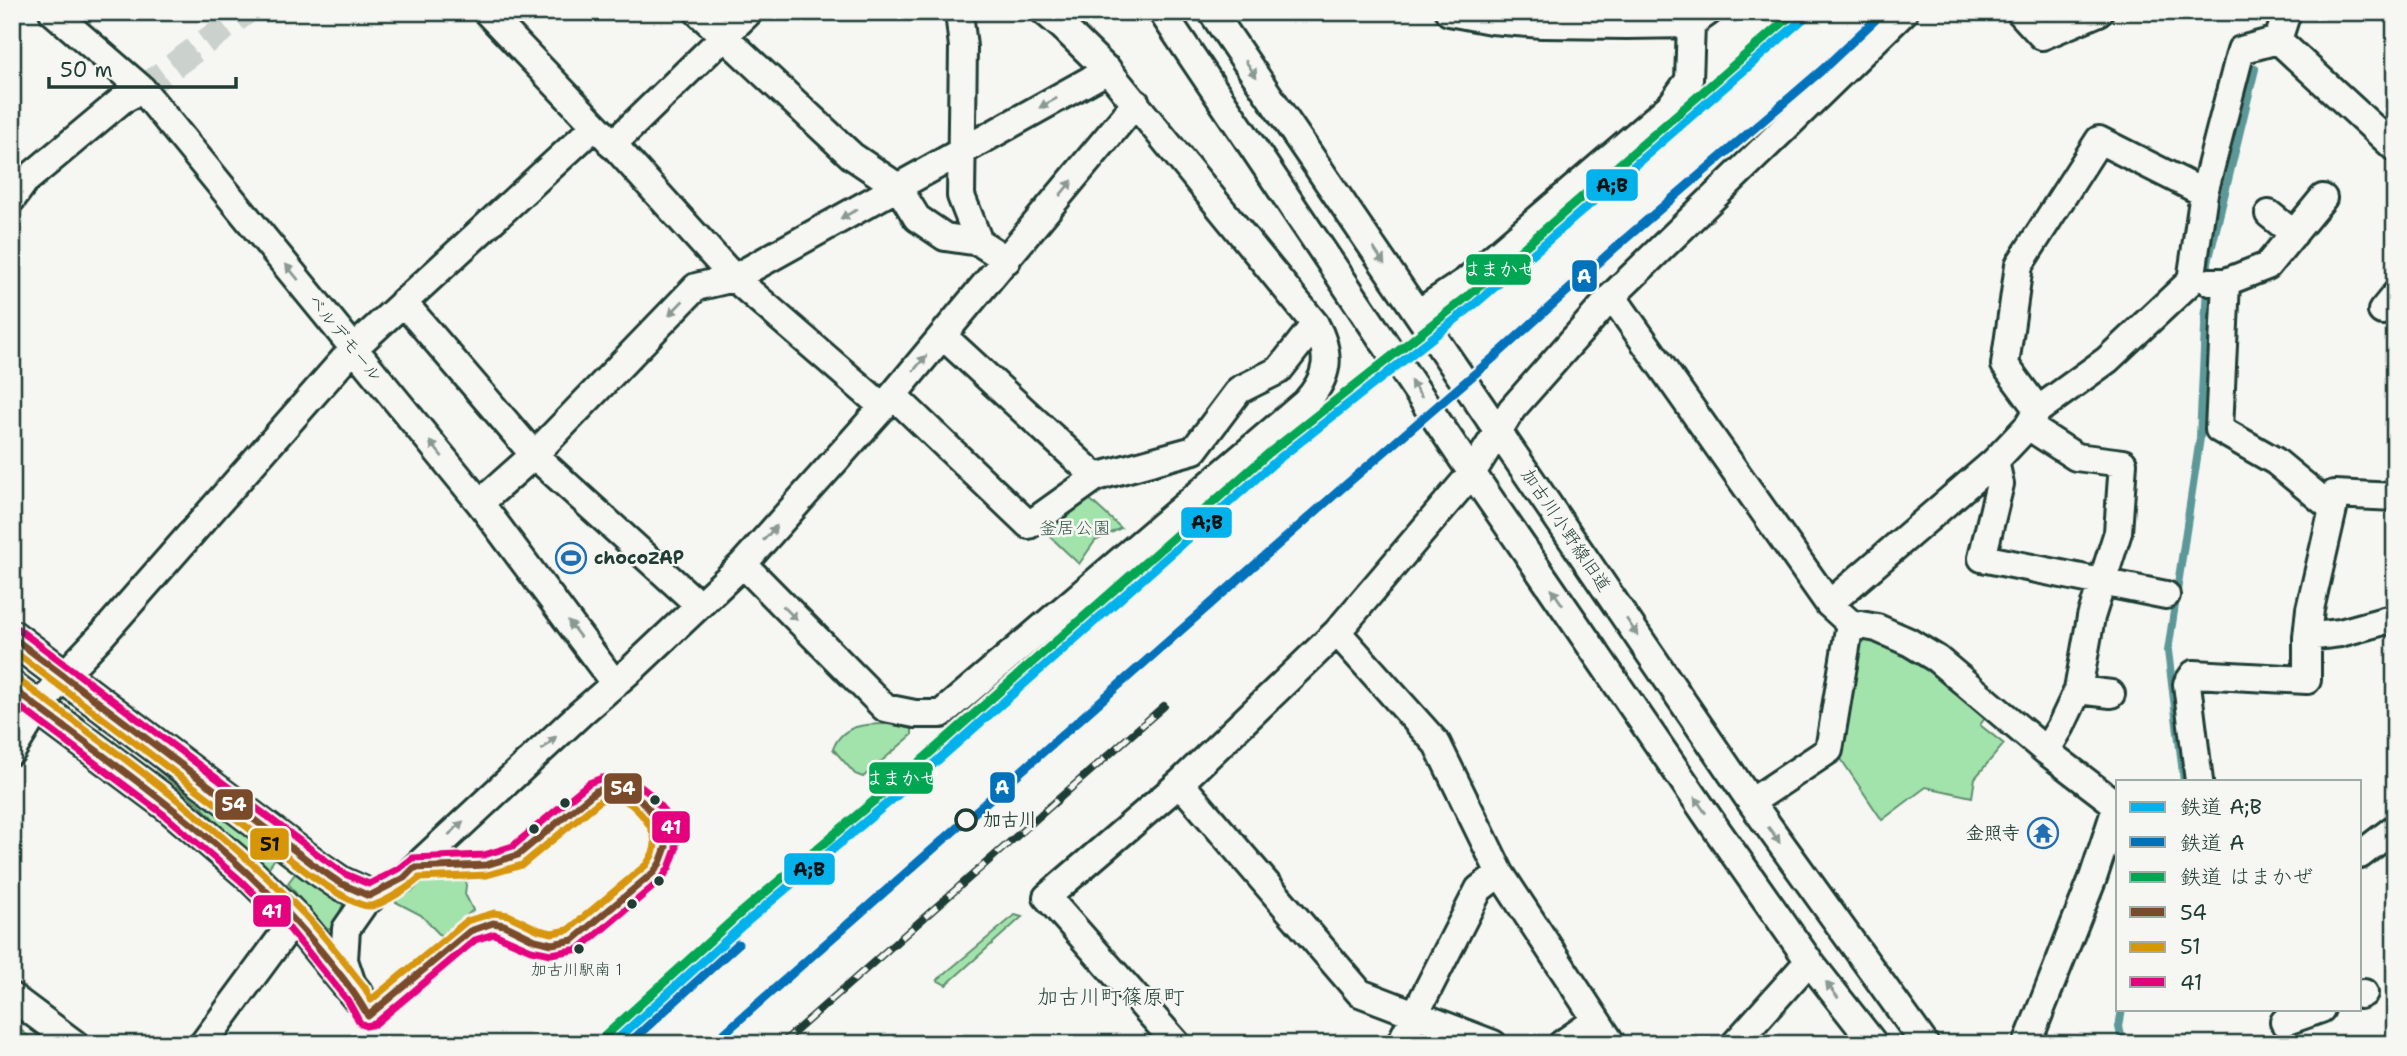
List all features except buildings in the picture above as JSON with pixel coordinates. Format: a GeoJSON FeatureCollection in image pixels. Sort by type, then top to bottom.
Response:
{"type":"FeatureCollection","features":[{"type":"Feature","properties":{"kind":"main road"},"geometry":{"type":"LineString","coordinates":[[12,637],[318,868],[340,883],[369,896]]}},
{"type":"Feature","properties":{"kind":"main road"},"geometry":{"type":"LineString","coordinates":[[21,707],[170,806],[247,872],[295,919],[357,995]]}},
{"type":"Feature","properties":{"kind":"street","name":"ベルデモール"},"geometry":{"type":"LineString","coordinates":[[53,12],[142,89],[480,503],[615,684]]}},
{"type":"Feature","properties":{"kind":"street"},"geometry":{"type":"LineString","coordinates":[[487,12],[734,278],[888,401],[1029,525],[1096,477],[1194,450],[1239,390],[1279,370],[1315,324]]}},
{"type":"Feature","properties":{"kind":"street"},"geometry":{"type":"LineString","coordinates":[[698,12],[852,156],[898,187],[917,218],[945,237],[979,242],[1007,260]]}},
{"type":"Feature","properties":{"kind":"street"},"geometry":{"type":"LineString","coordinates":[[12,751],[21,707],[64,675],[103,634],[354,348],[403,302],[726,37],[749,12]]}},
{"type":"Feature","properties":{"kind":"street"},"geometry":{"type":"LineString","coordinates":[[960,12],[963,47],[961,196],[979,242]]}},
{"type":"Feature","properties":{"kind":"street"},"geometry":{"type":"LineString","coordinates":[[743,564],[884,708],[915,714],[941,714],[1305,403],[1318,388],[1325,371],[1326,354],[1323,339],[1315,324],[1108,70],[1045,12]]}},
{"type":"Feature","properties":{"kind":"street"},"geometry":{"type":"LineString","coordinates":[[1162,12],[1472,473],[1809,961],[1874,1044]]}},
{"type":"Feature","properties":{"kind":"street","name":"加古川小野線旧道"},"geometry":{"type":"LineString","coordinates":[[1212,12],[1751,802],[1925,1044]]}},
{"type":"Feature","properties":{"kind":"street"},"geometry":{"type":"LineString","coordinates":[[1418,313],[1466,281],[1671,106],[1689,80],[1700,18],[1542,24],[1491,20],[1449,12]]}},
{"type":"Feature","properties":{"kind":"street"},"geometry":{"type":"LineString","coordinates":[[1177,1044],[1047,897],[1180,783],[1337,632],[1472,473],[1512,410],[1612,296],[1904,12]]}},
{"type":"Feature","properties":{"kind":"street"},"geometry":{"type":"LineString","coordinates":[[2020,12],[2042,36],[2099,12]]}},
{"type":"Feature","properties":{"kind":"street"},"geometry":{"type":"LineString","coordinates":[[2278,40],[2287,12]]}},
{"type":"Feature","properties":{"kind":"street"},"geometry":{"type":"LineString","coordinates":[[1829,604],[1995,461],[2033,418],[2107,360],[2191,281],[2204,193],[2241,50],[2278,40]]}},
{"type":"Feature","properties":{"kind":"street"},"geometry":{"type":"LineString","coordinates":[[2278,40],[2395,148]]}},
{"type":"Feature","properties":{"kind":"street"},"geometry":{"type":"LineString","coordinates":[[480,503],[534,455],[696,287],[734,278],[1108,70]]}},
{"type":"Feature","properties":{"kind":"street"},"geometry":{"type":"LineString","coordinates":[[12,199],[25,181],[122,100],[142,89]]}},
{"type":"Feature","properties":{"kind":"street"},"geometry":{"type":"LineString","coordinates":[[357,995],[344,960],[346,929],[369,896],[404,878],[743,564],[888,401],[1136,103]]}},
{"type":"Feature","properties":{"kind":"street"},"geometry":{"type":"LineString","coordinates":[[2046,751],[2078,691],[2091,617],[2118,532],[2123,463],[2076,457],[2033,418],[2005,365],[2019,265],[2099,140],[2204,193]]}},
{"type":"Feature","properties":{"kind":"street"},"geometry":{"type":"LineString","coordinates":[[2191,281],[2226,282],[2267,267],[2323,198]]}},
{"type":"Feature","properties":{"kind":"street"},"geometry":{"type":"LineString","coordinates":[[2269,214],[2294,234]]}},
{"type":"Feature","properties":{"kind":"street"},"geometry":{"type":"LineString","coordinates":[[2226,282],[2219,429],[2275,461],[2333,509]]}},
{"type":"Feature","properties":{"kind":"street"},"geometry":{"type":"LineString","coordinates":[[1612,296],[1829,604],[1850,623],[1877,628],[1909,642],[1937,659],[2046,751],[2116,804]]}},
{"type":"Feature","properties":{"kind":"street"},"geometry":{"type":"LineString","coordinates":[[403,302],[534,455],[699,605]]}},
{"type":"Feature","properties":{"kind":"street"},"geometry":{"type":"LineString","coordinates":[[943,336],[1096,477]]}},
{"type":"Feature","properties":{"kind":"street"},"geometry":{"type":"LineString","coordinates":[[1995,461],[2000,484],[1982,558],[2166,595]]}},
{"type":"Feature","properties":{"kind":"street"},"geometry":{"type":"LineString","coordinates":[[2199,780],[2187,684],[2193,674],[2307,680],[2310,609],[2334,494],[2395,497]]}},
{"type":"Feature","properties":{"kind":"street"},"geometry":{"type":"LineString","coordinates":[[2307,637],[2340,633],[2395,618]]}},
{"type":"Feature","properties":{"kind":"street"},"geometry":{"type":"LineString","coordinates":[[1751,802],[1829,750],[1850,623]]}},
{"type":"Feature","properties":{"kind":"street"},"geometry":{"type":"LineString","coordinates":[[1337,632],[1437,744],[1500,873],[1612,1044]]}},
{"type":"Feature","properties":{"kind":"street"},"geometry":{"type":"LineString","coordinates":[[2078,691],[2111,694]]}},
{"type":"Feature","properties":{"kind":"street"},"geometry":{"type":"LineString","coordinates":[[1180,783],[1360,993],[1493,1044]]}},
{"type":"Feature","properties":{"kind":"street"},"geometry":{"type":"LineString","coordinates":[[2027,1044],[2093,878],[2116,812]]}},
{"type":"Feature","properties":{"kind":"street"},"geometry":{"type":"LineString","coordinates":[[2362,853],[2395,828]]}},
{"type":"Feature","properties":{"kind":"street"},"geometry":{"type":"LineString","coordinates":[[1400,1044],[1479,889],[1500,873]]}},
{"type":"Feature","properties":{"kind":"street"},"geometry":{"type":"LineString","coordinates":[[203,1044],[295,919]]}},
{"type":"Feature","properties":{"kind":"street"},"geometry":{"type":"LineString","coordinates":[[1735,1044],[1809,961]]}},
{"type":"Feature","properties":{"kind":"street"},"geometry":{"type":"LineString","coordinates":[[12,997],[75,1044]]}},
{"type":"Feature","properties":{"kind":"street"},"geometry":{"type":"LineString","coordinates":[[2284,1025],[2319,1010]]}},
{"type":"Feature","properties":{"kind":"street"},"geometry":{"type":"LineString","coordinates":[[1562,1044],[1595,1021]]}},
{"type":"Feature","properties":{"kind":"green space","name":"釜居公園"},"geometry":{"type":"Polygon","coordinates":[[[1083,493],[1121,528],[1095,541],[1079,564],[1038,525],[1083,493]]]}},
{"type":"Feature","properties":{"kind":"green space"},"geometry":{"type":"Polygon","coordinates":[[[1870,639],[1924,663],[1987,715],[1980,725],[2004,744],[1975,778],[1972,797],[1926,787],[1882,820],[1839,756],[1857,645],[1870,639]]]}},
{"type":"Feature","properties":{"kind":"green space"},"geometry":{"type":"Polygon","coordinates":[[[894,724],[912,727],[912,735],[863,777],[855,774],[833,749],[837,740],[850,729],[866,725],[894,724]]]}},
{"type":"Feature","properties":{"kind":"green space"},"geometry":{"type":"Polygon","coordinates":[[[159,764],[277,856],[269,867],[265,867],[241,847],[198,803],[156,769],[159,764]]]}},
{"type":"Feature","properties":{"kind":"green space"},"geometry":{"type":"Polygon","coordinates":[[[298,870],[344,901],[333,930],[323,928],[288,883],[298,870]]]}},
{"type":"Feature","properties":{"kind":"green space"},"geometry":{"type":"Polygon","coordinates":[[[422,876],[467,877],[465,894],[473,910],[442,937],[421,915],[392,900],[390,893],[422,876]]]}},
{"type":"Feature","properties":{"kind":"green space"},"geometry":{"type":"Polygon","coordinates":[[[1015,915],[1022,917],[946,985],[937,980],[1015,915]]]}},
{"type":"Feature","properties":{"kind":"green space"},"geometry":{"type":"Polygon","coordinates":[[[12,1023],[38,1044],[12,1044],[12,1023]]]}},
{"type":"Feature","properties":{"kind":"waterway"},"geometry":{"type":"LineString","coordinates":[[2267,19],[2270,12]]}},
{"type":"Feature","properties":{"kind":"waterway"},"geometry":{"type":"LineString","coordinates":[[2184,780],[2168,651],[2200,438],[2208,262],[2255,69]]}},
{"type":"Feature","properties":{"kind":"waterway"},"geometry":{"type":"LineString","coordinates":[[2122,1010],[2119,1027],[2123,1044]]}},
{"type":"Feature","properties":{"kind":"tunnel"},"geometry":{"type":"LineString","coordinates":[[142,89],[246,12]]}},
{"type":"Feature","properties":{"kind":"railway"},"geometry":{"type":"LineString","coordinates":[[781,1044],[1164,706]]}},
{"type":"Feature","properties":{"kind":"rail line","name":"はまかぜ"},"geometry":{"type":"LineString","coordinates":[[605,1036],[736,917],[914,767],[1269,453],[1468,296],[1795,12]]}},
{"type":"Feature","properties":{"kind":"rail line","name":"A;B"},"geometry":{"type":"LineString","coordinates":[[612,1044],[743,925],[921,775],[1276,461],[1475,304],[1811,12]]}},
{"type":"Feature","properties":{"kind":"rail line","name":"A"},"geometry":{"type":"LineString","coordinates":[[712,1044],[1499,353],[1617,246],[1822,70],[1875,20]]}},
{"type":"Feature","properties":{"kind":"rail line","name":"A"},"geometry":{"type":"LineString","coordinates":[[628,1044],[738,944]]}},
{"type":"Feature","properties":{"kind":"transit line","name":"41"},"geometry":{"type":"LineString","coordinates":[[12,701],[163,814],[240,880],[287,926],[348,1001],[360,1023],[366,1026],[375,1024],[475,940],[494,934],[531,950],[551,954],[579,949],[661,880],[676,849],[676,837],[663,810],[650,794],[636,783],[620,777],[602,778],[589,783],[513,846],[484,855],[412,858],[398,869],[369,884],[345,874],[324,859],[18,629]]}},
{"type":"Feature","properties":{"kind":"transit line","name":"54"},"geometry":{"type":"LineString","coordinates":[[12,637],[318,868],[340,883],[369,896],[404,878],[414,868],[486,865],[518,855],[596,791],[612,787],[625,789],[637,796],[664,831],[666,847],[654,872],[573,940],[552,944],[493,923],[470,931],[368,1016],[352,990],[321,951],[252,877],[175,810],[12,688]]}},
{"type":"Feature","properties":{"kind":"transit line","name":"51"},"geometry":{"type":"LineString","coordinates":[[12,650],[312,876],[341,895],[365,906],[376,905],[389,899],[419,878],[487,875],[522,865],[601,800],[607,798],[624,800],[643,816],[652,830],[654,850],[646,865],[568,930],[552,933],[539,930],[508,915],[494,913],[467,921],[371,1000],[365,988],[300,910],[234,847],[164,789],[18,680]]}},
{"type":"Feature","properties":{"kind":"place","name":"chocoZAP"},"geometry":{"type":"Point","coordinates":[571,558]}},
{"type":"Feature","properties":{"kind":"place","name":"加古川"},"geometry":{"type":"Point","coordinates":[966,820]}},
{"type":"Feature","properties":{"kind":"place","name":"金照寺"},"geometry":{"type":"Point","coordinates":[2043,833]}},
{"type":"Feature","properties":{"kind":"place","name":"加古川駅南１"},"geometry":{"type":"Point","coordinates":[579,949]}},
{"type":"Feature","properties":{"kind":"district","name":"加古川町篠原町"},"geometry":{"type":"Point","coordinates":[1111,997]}}]}
